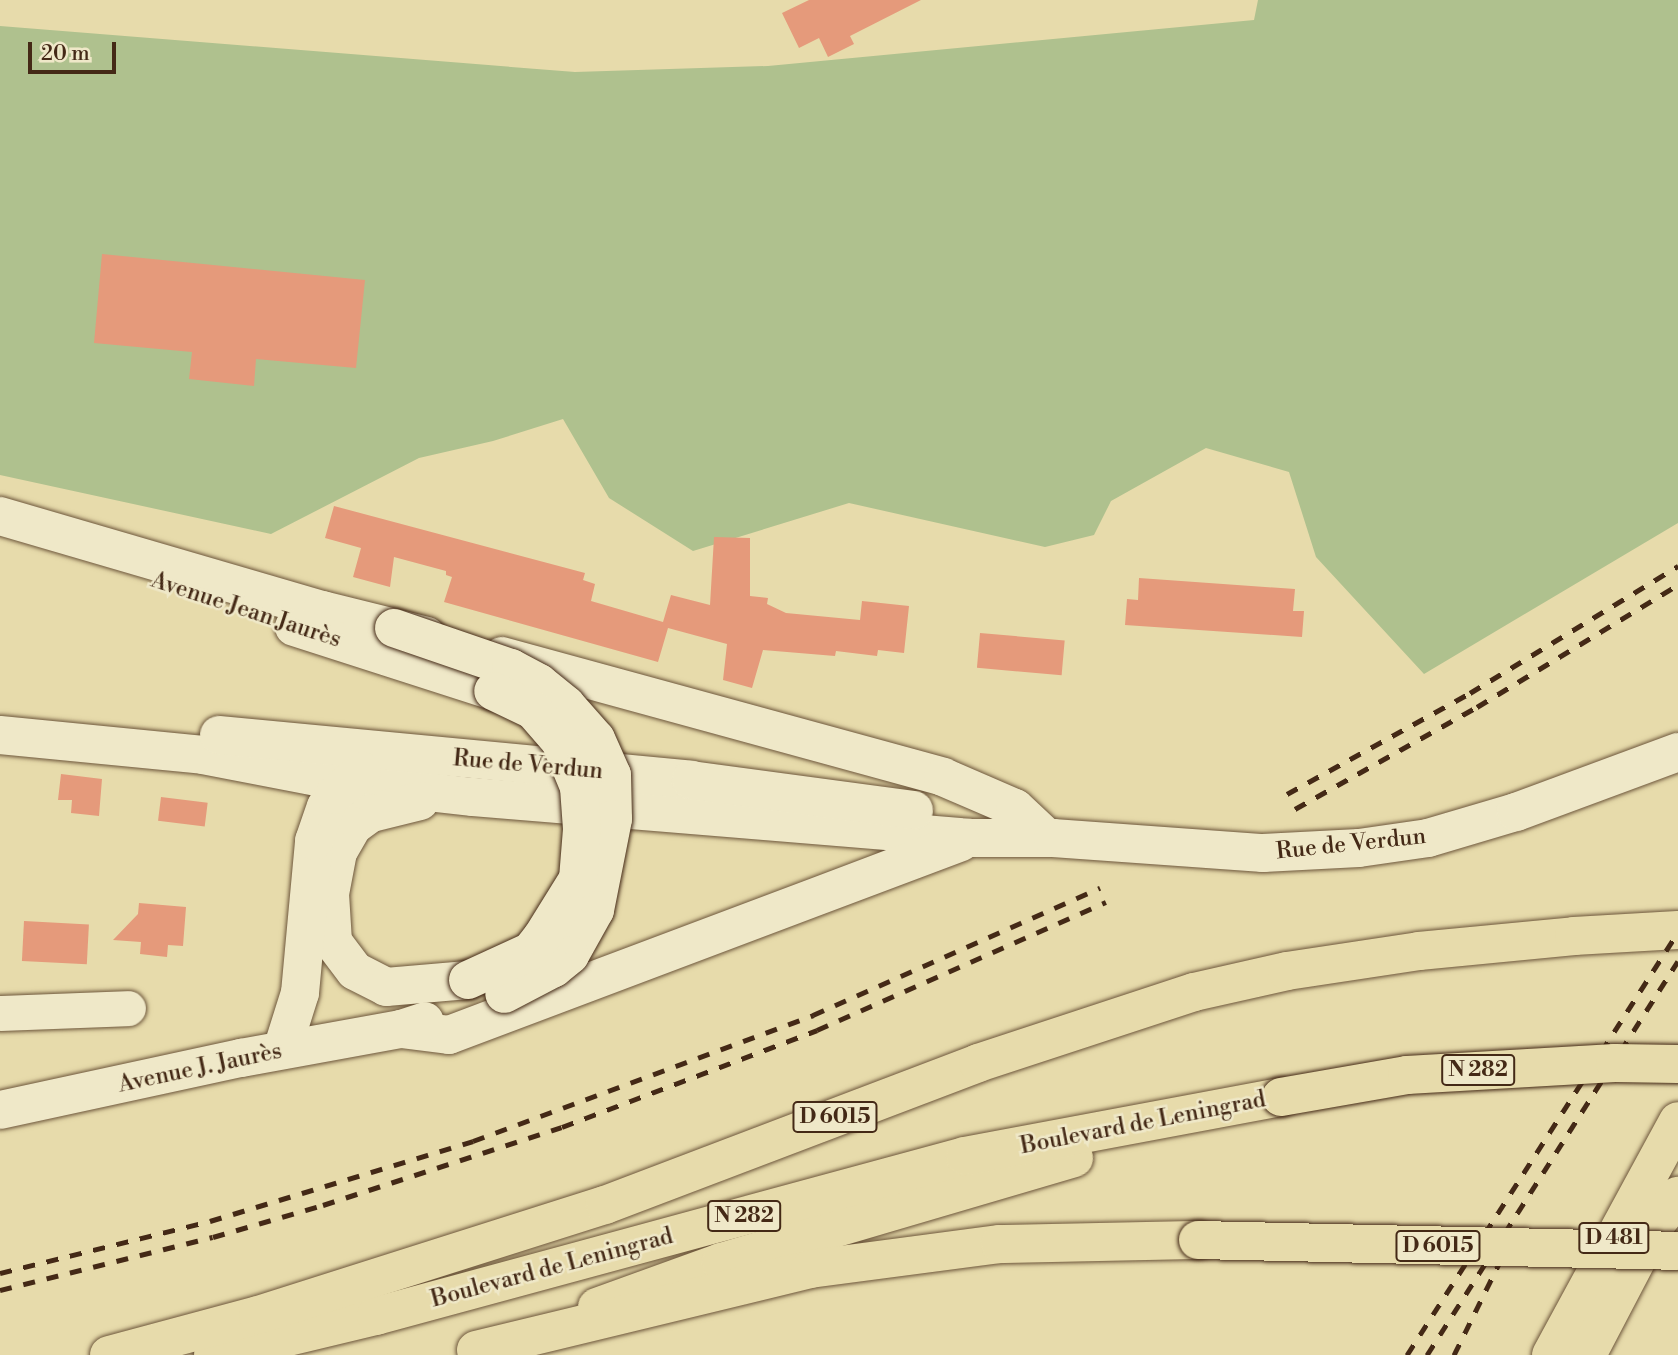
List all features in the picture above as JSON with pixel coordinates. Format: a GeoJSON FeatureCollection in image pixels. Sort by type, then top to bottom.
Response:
{"type":"FeatureCollection","features":[{"type":"Feature","properties":{"kind":"main road","name":"Avenue Jean Jaurès"},"geometry":{"type":"LineString","coordinates":[[0,516],[322,610],[394,628]]}},
{"type":"Feature","properties":{"kind":"main road","name":"Avenue Jean Jaurès"},"geometry":{"type":"LineString","coordinates":[[0,527],[493,691],[533,710],[560,741],[579,787],[578,879],[565,903],[531,951],[468,981]]}},
{"type":"Feature","properties":{"kind":"main road"},"geometry":{"type":"LineString","coordinates":[[394,628],[639,691],[943,777],[1015,808],[1048,836]]}},
{"type":"Feature","properties":{"kind":"main road"},"geometry":{"type":"LineString","coordinates":[[394,628],[511,668],[539,683],[566,705],[596,739],[612,775],[612,819],[595,910],[570,955],[554,968],[503,994],[401,1029]]}},
{"type":"Feature","properties":{"kind":"main road","name":"Rue de Verdun"},"geometry":{"type":"LineString","coordinates":[[0,719],[421,755],[776,791],[1000,822],[1048,836],[1263,853],[1359,848],[1428,838],[1516,813],[1678,752]]}},
{"type":"Feature","properties":{"kind":"main road","name":"Rue de Verdun"},"geometry":{"type":"LineString","coordinates":[[0,735],[203,755],[348,783],[473,797],[969,838],[1026,841],[1048,836]]}},
{"type":"Feature","properties":{"kind":"main road"},"geometry":{"type":"LineString","coordinates":[[203,755],[282,788],[309,822],[314,841]]}},
{"type":"Feature","properties":{"kind":"main road"},"geometry":{"type":"LineString","coordinates":[[282,1050],[300,993],[314,841],[326,807],[334,795],[363,769],[421,755]]}},
{"type":"Feature","properties":{"kind":"main road"},"geometry":{"type":"LineString","coordinates":[[468,981],[386,987],[355,971],[333,942],[330,894],[338,852],[353,826],[371,813],[418,802],[473,797]]}},
{"type":"Feature","properties":{"kind":"main road"},"geometry":{"type":"LineString","coordinates":[[401,1029],[449,1035],[969,838]]}},
{"type":"Feature","properties":{"kind":"main road","name":"D 6015"},"geometry":{"type":"LineString","coordinates":[[109,1355],[258,1315],[604,1205],[978,1063],[1194,992],[1287,971],[1419,951],[1573,936],[1678,930]]}},
{"type":"Feature","properties":{"kind":"main road"},"geometry":{"type":"LineString","coordinates":[[401,1029],[468,981]]}},
{"type":"Feature","properties":{"kind":"main road","name":"Avenue J. Jaurès"},"geometry":{"type":"LineString","coordinates":[[0,1110],[282,1050],[401,1029]]}},
{"type":"Feature","properties":{"kind":"main road","name":"N 282"},"geometry":{"type":"LineString","coordinates":[[1280,1097],[1407,1075],[1577,1064],[1678,1064]]}},
{"type":"Feature","properties":{"kind":"main road","name":"Boulevard de Leningrad"},"geometry":{"type":"LineString","coordinates":[[467,1352],[722,1262],[1280,1097]]}},
{"type":"Feature","properties":{"kind":"main road","name":"Boulevard de Leningrad"},"geometry":{"type":"LineString","coordinates":[[213,1355],[376,1316],[965,1156],[1280,1097]]}},
{"type":"Feature","properties":{"kind":"main road","name":"D 481"},"geometry":{"type":"LineString","coordinates":[[1551,1355],[1678,1121]]}},
{"type":"Feature","properties":{"kind":"main road","name":"D 481"},"geometry":{"type":"LineString","coordinates":[[1587,1355],[1655,1225],[1678,1196]]}},
{"type":"Feature","properties":{"kind":"main road","name":"D 6015"},"geometry":{"type":"LineString","coordinates":[[467,1352],[810,1269],[1000,1244],[1198,1240],[1678,1251]]}},
{"type":"Feature","properties":{"kind":"street"},"geometry":{"type":"LineString","coordinates":[[0,1013],[128,1008]]}},
{"type":"Feature","properties":{"kind":"green space"},"geometry":{"type":"Polygon","coordinates":[[[1258,0],[1678,0],[1678,523],[1424,674],[1316,557],[1289,472],[1206,448],[1111,501],[1094,535],[1045,547],[849,503],[693,551],[609,498],[563,419],[493,441],[419,458],[271,534],[0,475],[0,26],[575,72],[768,66],[1254,20],[1258,0]]]}},
{"type":"Feature","properties":{"kind":"building"},"geometry":{"type":"Polygon","coordinates":[[[809,0],[921,0],[850,36],[854,44],[828,57],[819,38],[799,48],[782,13],[809,0]]]}},
{"type":"Feature","properties":{"kind":"building"},"geometry":{"type":"Polygon","coordinates":[[[102,254],[365,280],[356,368],[256,359],[254,386],[189,379],[192,352],[94,343],[102,254]]]}},
{"type":"Feature","properties":{"kind":"building"},"geometry":{"type":"Polygon","coordinates":[[[334,506],[585,573],[583,580],[595,584],[591,601],[663,622],[671,595],[710,605],[714,537],[750,538],[750,596],[768,598],[767,604],[786,613],[860,620],[862,601],[909,606],[904,653],[878,650],[877,656],[836,651],[835,656],[763,650],[752,688],[723,680],[727,644],[668,628],[658,662],[444,602],[452,577],[446,575],[446,571],[394,557],[390,587],[353,577],[361,548],[325,538],[334,506]]]}},
{"type":"Feature","properties":{"kind":"building"},"geometry":{"type":"Polygon","coordinates":[[[1139,578],[1295,589],[1293,611],[1304,611],[1302,637],[1125,625],[1127,599],[1138,600],[1139,578]]]}},
{"type":"Feature","properties":{"kind":"building"},"geometry":{"type":"Polygon","coordinates":[[[980,633],[1065,640],[1062,675],[977,668],[980,633]]]}},
{"type":"Feature","properties":{"kind":"building"},"geometry":{"type":"Polygon","coordinates":[[[61,774],[102,779],[99,816],[71,813],[72,800],[58,800],[61,774]]]}},
{"type":"Feature","properties":{"kind":"building"},"geometry":{"type":"Polygon","coordinates":[[[161,797],[208,803],[205,827],[158,821],[161,797]]]}},
{"type":"Feature","properties":{"kind":"building"},"geometry":{"type":"Polygon","coordinates":[[[139,903],[186,907],[183,946],[168,945],[167,957],[140,954],[141,942],[113,940],[138,914],[139,903]]]}},
{"type":"Feature","properties":{"kind":"building"},"geometry":{"type":"Polygon","coordinates":[[[24,921],[89,924],[87,964],[22,961],[24,921]]]}},
{"type":"Feature","properties":{"kind":"railway"},"geometry":{"type":"LineString","coordinates":[[1287,794],[1470,693],[1678,566]]}},
{"type":"Feature","properties":{"kind":"railway"},"geometry":{"type":"LineString","coordinates":[[1295,809],[1477,707],[1678,585]]}},
{"type":"Feature","properties":{"kind":"railway"},"geometry":{"type":"LineString","coordinates":[[0,1273],[210,1221],[473,1141],[813,1015],[1100,888]]}},
{"type":"Feature","properties":{"kind":"railway"},"geometry":{"type":"LineString","coordinates":[[0,1290],[213,1237],[323,1205],[562,1127],[817,1030],[1106,902]]}},
{"type":"Feature","properties":{"kind":"railway"},"geometry":{"type":"LineString","coordinates":[[1407,1355],[1678,932]]}},
{"type":"Feature","properties":{"kind":"railway"},"geometry":{"type":"LineString","coordinates":[[1427,1355],[1678,961]]}},
{"type":"Feature","properties":{"kind":"railway"},"geometry":{"type":"LineString","coordinates":[[1454,1355],[1510,1241]]}}]}
